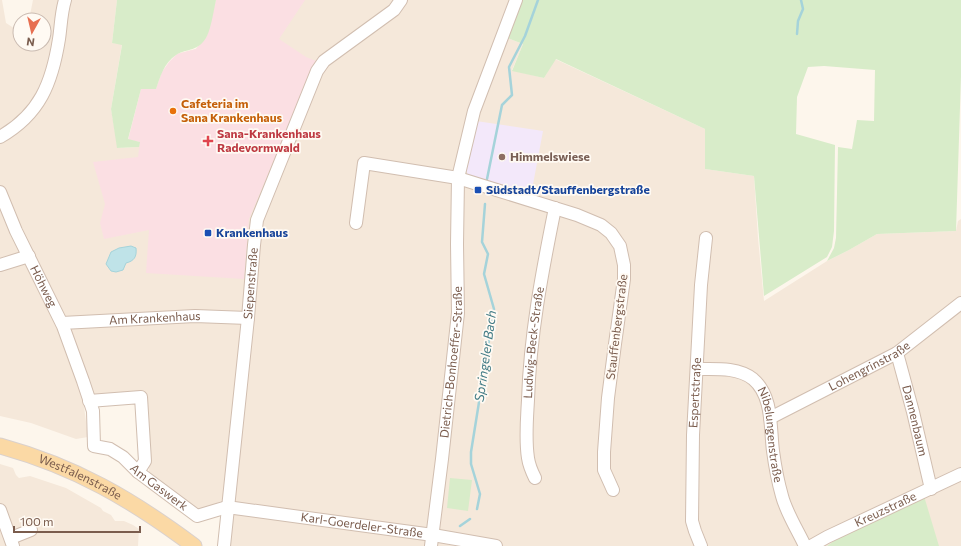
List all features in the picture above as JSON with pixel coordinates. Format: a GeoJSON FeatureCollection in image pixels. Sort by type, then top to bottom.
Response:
{"type":"FeatureCollection","features":[{"type":"Feature","properties":{"kind":"main road","name":"Westfalenstraße"},"geometry":{"type":"LineString","coordinates":[[0,446],[55,463],[102,485],[155,518],[194,546]]}},
{"type":"Feature","properties":{"kind":"street"},"geometry":{"type":"LineString","coordinates":[[0,137],[28,116],[42,97],[48,85],[56,60],[65,0]]}},
{"type":"Feature","properties":{"kind":"street","name":"Siepenstraße"},"geometry":{"type":"LineString","coordinates":[[224,546],[257,220],[317,71],[324,61],[394,10],[401,0]]}},
{"type":"Feature","properties":{"kind":"street","name":"Dietrich-Bonhoeffer-Straße"},"geometry":{"type":"LineString","coordinates":[[432,540],[458,313],[458,178],[474,111],[516,0]]}},
{"type":"Feature","properties":{"kind":"street"},"geometry":{"type":"LineString","coordinates":[[356,223],[364,163],[458,178]]}},
{"type":"Feature","properties":{"kind":"street","name":"Stauffenbergstraße"},"geometry":{"type":"LineString","coordinates":[[458,178],[555,208],[594,222],[607,229],[620,246],[624,258],[624,279],[614,352],[604,452],[604,470],[613,490]]}},
{"type":"Feature","properties":{"kind":"street","name":"Höhweg"},"geometry":{"type":"LineString","coordinates":[[0,192],[16,230],[62,323],[93,411],[94,446]]}},
{"type":"Feature","properties":{"kind":"street","name":"Ludwig-Beck-Straße"},"geometry":{"type":"LineString","coordinates":[[535,478],[528,460],[528,387],[533,330],[543,265],[555,208]]}},
{"type":"Feature","properties":{"kind":"street","name":"Espertstraße"},"geometry":{"type":"LineString","coordinates":[[701,546],[694,526],[692,509],[693,435],[701,286],[706,238]]}},
{"type":"Feature","properties":{"kind":"street"},"geometry":{"type":"LineString","coordinates":[[0,265],[29,256]]}},
{"type":"Feature","properties":{"kind":"street","name":"Lohengrinstraße"},"geometry":{"type":"LineString","coordinates":[[770,418],[897,353],[961,303]]}},
{"type":"Feature","properties":{"kind":"street","name":"Am Krankenhaus"},"geometry":{"type":"LineString","coordinates":[[62,323],[195,316],[248,318]]}},
{"type":"Feature","properties":{"kind":"street","name":"Dannenbaum"},"geometry":{"type":"LineString","coordinates":[[897,353],[913,412],[931,489]]}},
{"type":"Feature","properties":{"kind":"street","name":"Nibelungenstraße"},"geometry":{"type":"LineString","coordinates":[[697,369],[728,370],[738,372],[748,376],[763,392],[770,418],[773,453],[782,497],[805,546]]}},
{"type":"Feature","properties":{"kind":"street"},"geometry":{"type":"LineString","coordinates":[[89,401],[141,397],[145,461],[138,472]]}},
{"type":"Feature","properties":{"kind":"street","name":"Am Gaswerk"},"geometry":{"type":"LineString","coordinates":[[94,446],[110,449],[124,457],[138,472],[197,516],[228,507]]}},
{"type":"Feature","properties":{"kind":"street","name":"Kreuzstraße"},"geometry":{"type":"LineString","coordinates":[[810,546],[961,474]]}},
{"type":"Feature","properties":{"kind":"street","name":"Karl-Goerdeler-Straße"},"geometry":{"type":"LineString","coordinates":[[228,507],[432,540],[496,546]]}},
{"type":"Feature","properties":{"kind":"street"},"geometry":{"type":"LineString","coordinates":[[0,510],[12,542],[31,530]]}},
{"type":"Feature","properties":{"kind":"shaded area"},"geometry":{"type":"Polygon","coordinates":[[[0,0],[2,0],[6,23],[12,27],[12,52],[52,52],[52,12],[31,12],[33,0],[117,0],[112,43],[122,44],[111,109],[118,148],[139,147],[141,89],[156,89],[162,72],[177,54],[196,49],[207,36],[216,0],[514,0],[505,37],[523,44],[512,70],[544,78],[555,59],[705,129],[705,169],[754,176],[764,301],[827,261],[877,234],[956,231],[958,221],[961,219],[961,546],[229,546],[234,503],[223,500],[198,510],[149,476],[147,397],[83,399],[88,437],[76,439],[31,423],[0,416],[0,0]]]}},
{"type":"Feature","properties":{"kind":"shaded area","name":"Sana-Krankenhaus Radevormwald"},"geometry":{"type":"Polygon","coordinates":[[[216,0],[305,0],[279,39],[306,57],[316,61],[249,219],[244,279],[146,273],[149,230],[104,239],[100,223],[105,204],[93,162],[138,157],[140,142],[128,140],[141,89],[156,89],[162,72],[169,62],[177,54],[196,49],[207,36],[216,0]]]}},
{"type":"Feature","properties":{"kind":"shaded area","name":"Himmelswiese"},"geometry":{"type":"Polygon","coordinates":[[[476,121],[543,131],[531,195],[468,176],[465,165],[476,121]]]}},
{"type":"Feature","properties":{"kind":"shaded area"},"geometry":{"type":"Polygon","coordinates":[[[0,464],[13,468],[19,478],[30,476],[66,488],[101,508],[103,511],[111,515],[115,521],[124,521],[133,525],[139,529],[138,546],[0,546],[0,464]]]}},
{"type":"Feature","properties":{"kind":"green space"},"geometry":{"type":"Polygon","coordinates":[[[117,0],[216,0],[210,28],[204,41],[193,49],[176,55],[168,62],[163,70],[156,89],[141,89],[128,139],[140,142],[139,147],[117,148],[111,109],[122,45],[112,43],[117,0]]]}},
{"type":"Feature","properties":{"kind":"green space"},"geometry":{"type":"Polygon","coordinates":[[[518,0],[961,0],[961,76],[956,231],[877,234],[827,261],[834,248],[836,238],[838,147],[852,149],[857,120],[874,121],[875,70],[824,66],[808,67],[797,97],[796,134],[835,145],[834,231],[832,247],[827,257],[764,296],[754,176],[705,169],[705,129],[556,59],[544,78],[512,71],[523,44],[505,37],[518,0]]]}},
{"type":"Feature","properties":{"kind":"green space"},"geometry":{"type":"Polygon","coordinates":[[[450,478],[472,480],[468,511],[447,508],[450,478]]]}},
{"type":"Feature","properties":{"kind":"green space"},"geometry":{"type":"Polygon","coordinates":[[[924,496],[939,546],[827,546],[847,532],[924,496]]]}},
{"type":"Feature","properties":{"kind":"water"},"geometry":{"type":"Polygon","coordinates":[[[131,246],[136,248],[134,258],[126,263],[123,270],[116,272],[111,271],[106,264],[111,252],[119,248],[131,246]]]}},
{"type":"Feature","properties":{"kind":"waterway","name":"Springeler Bach"},"geometry":{"type":"LineString","coordinates":[[487,179],[502,105],[512,95],[509,67],[525,36],[538,0]]}},
{"type":"Feature","properties":{"kind":"waterway"},"geometry":{"type":"LineString","coordinates":[[797,34],[798,21],[803,9],[801,0]]}},
{"type":"Feature","properties":{"kind":"waterway","name":"Springeler Bach"},"geometry":{"type":"LineString","coordinates":[[477,509],[480,494],[471,464],[471,452],[494,309],[484,274],[488,254],[482,242],[485,204]]}},
{"type":"Feature","properties":{"kind":"waterway","name":"Springeler Bach"},"geometry":{"type":"LineString","coordinates":[[460,526],[470,519]]}},
{"type":"Feature","properties":{"kind":"place","name":"Cafeteria im Sana Krankenhaus"},"geometry":{"type":"Point","coordinates":[173,111]}},
{"type":"Feature","properties":{"kind":"place","name":"Sana-Krankenhaus Radevormwald"},"geometry":{"type":"Point","coordinates":[208,141]}},
{"type":"Feature","properties":{"kind":"place","name":"Himmelswiese"},"geometry":{"type":"Point","coordinates":[502,157]}},
{"type":"Feature","properties":{"kind":"place","name":"Südstadt/Stauffenbergstraße"},"geometry":{"type":"Point","coordinates":[478,190]}},
{"type":"Feature","properties":{"kind":"place","name":"Krankenhaus"},"geometry":{"type":"Point","coordinates":[208,233]}}]}
